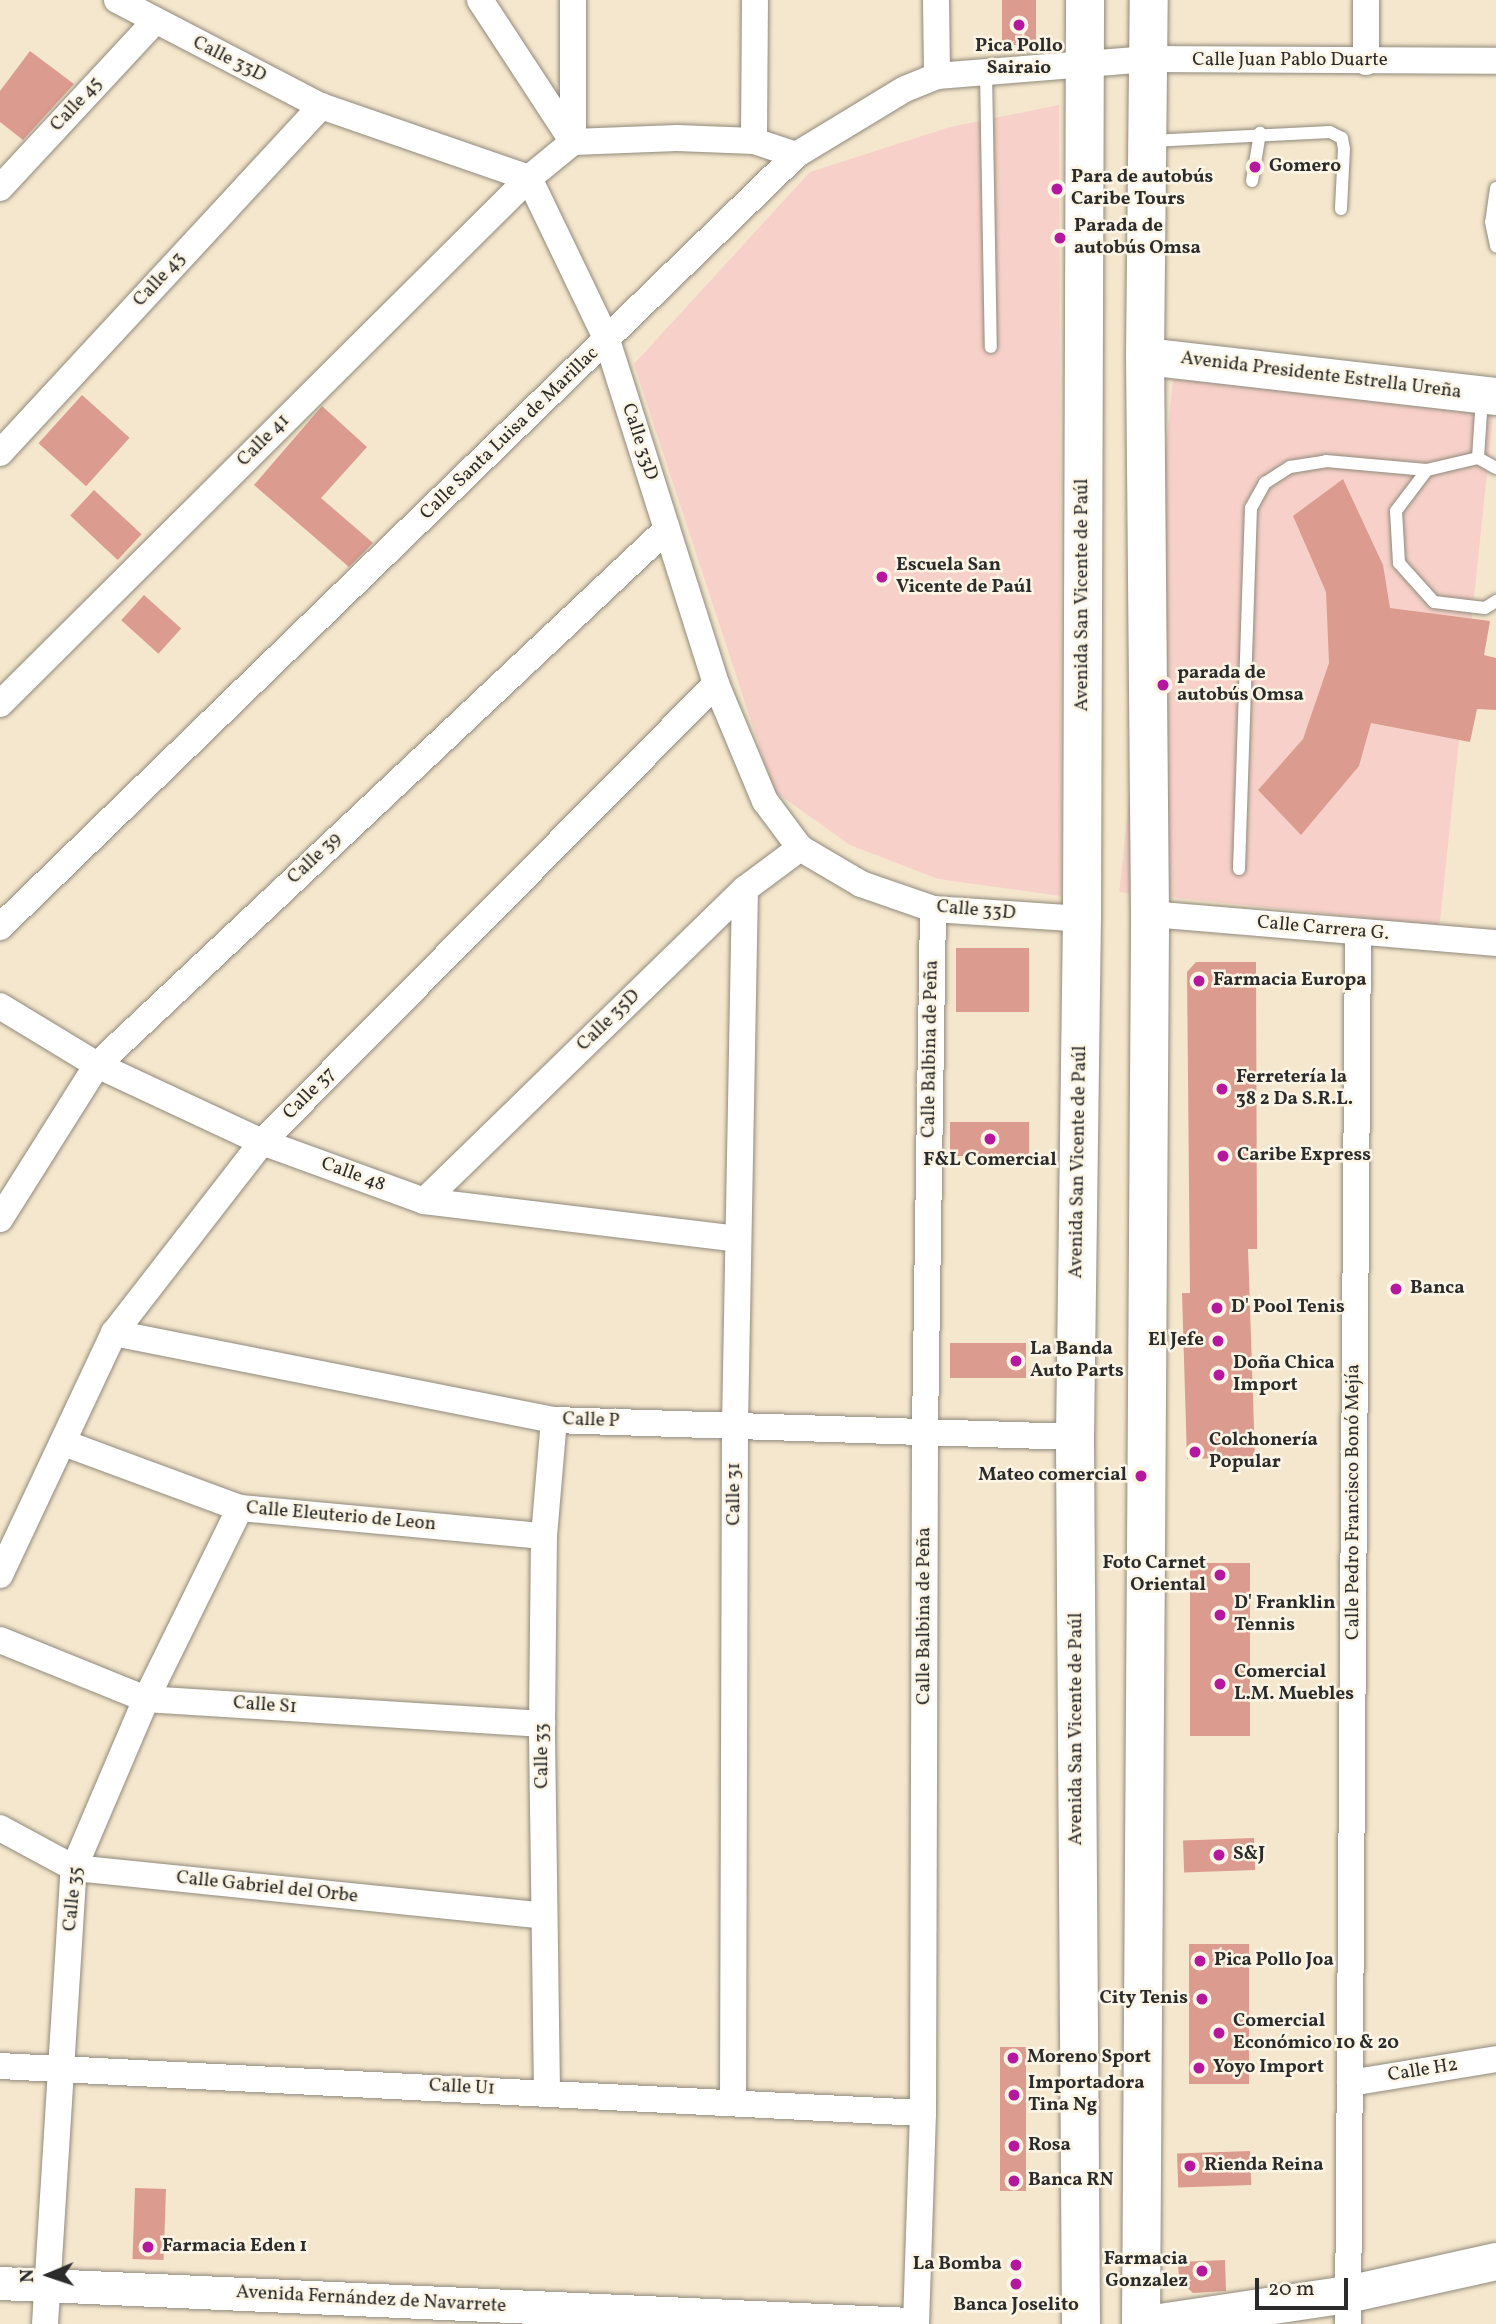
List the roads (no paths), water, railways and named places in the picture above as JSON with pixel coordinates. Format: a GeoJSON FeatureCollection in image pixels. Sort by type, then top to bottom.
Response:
{"type":"FeatureCollection","features":[{"type":"Feature","properties":{"kind":"main road","name":"Avenida San Vicente de Paúl"},"geometry":{"type":"LineString","coordinates":[[1081,2324],[1075,1437],[1083,919],[1085,0]]}},
{"type":"Feature","properties":{"kind":"main road"},"geometry":{"type":"LineString","coordinates":[[1149,0],[1145,356],[1150,914],[1144,2324],[1347,2309],[1496,2262]]}},
{"type":"Feature","properties":{"kind":"main road","name":"Avenida Presidente Estrella Ureña"},"geometry":{"type":"LineString","coordinates":[[1145,356],[1489,395]]}},
{"type":"Feature","properties":{"kind":"street","name":"Calle 33D"},"geometry":{"type":"LineString","coordinates":[[117,0],[154,22],[321,106],[529,178],[607,340],[716,684],[765,802],[800,848],[861,884],[933,908],[1083,919]]}},
{"type":"Feature","properties":{"kind":"street"},"geometry":{"type":"LineString","coordinates":[[480,0],[573,142]]}},
{"type":"Feature","properties":{"kind":"street"},"geometry":{"type":"LineString","coordinates":[[573,0],[573,142]]}},
{"type":"Feature","properties":{"kind":"street"},"geometry":{"type":"LineString","coordinates":[[754,141],[755,0]]}},
{"type":"Feature","properties":{"kind":"street"},"geometry":{"type":"LineString","coordinates":[[936,0],[937,76]]}},
{"type":"Feature","properties":{"kind":"street"},"geometry":{"type":"LineString","coordinates":[[1366,0],[1366,62]]}},
{"type":"Feature","properties":{"kind":"street","name":"Calle 45"},"geometry":{"type":"LineString","coordinates":[[0,188],[154,22]]}},
{"type":"Feature","properties":{"kind":"street","name":"Calle Juan Pablo Duarte"},"geometry":{"type":"LineString","coordinates":[[1084,64],[1148,60],[1496,61]]}},
{"type":"Feature","properties":{"kind":"street","name":"Calle Santa Luisa de Marillac"},"geometry":{"type":"LineString","coordinates":[[0,927],[796,155],[905,89],[937,76],[1084,64]]}},
{"type":"Feature","properties":{"kind":"street","name":"Calle 43"},"geometry":{"type":"LineString","coordinates":[[0,453],[321,106]]}},
{"type":"Feature","properties":{"kind":"street"},"geometry":{"type":"LineString","coordinates":[[573,142],[677,138],[754,141],[796,155]]}},
{"type":"Feature","properties":{"kind":"street","name":"Calle 41"},"geometry":{"type":"LineString","coordinates":[[0,704],[529,178],[573,142]]}},
{"type":"Feature","properties":{"kind":"street","name":"Calle 39"},"geometry":{"type":"LineString","coordinates":[[0,1219],[97,1065],[667,529]]}},
{"type":"Feature","properties":{"kind":"street","name":"Calle 37"},"geometry":{"type":"LineString","coordinates":[[0,1575],[114,1333],[262,1142],[716,684]]}},
{"type":"Feature","properties":{"kind":"street","name":"Calle 35D"},"geometry":{"type":"LineString","coordinates":[[424,1201],[745,889],[800,848]]}},
{"type":"Feature","properties":{"kind":"street","name":"Calle 31"},"geometry":{"type":"LineString","coordinates":[[733,2100],[735,1425],[745,889]]}},
{"type":"Feature","properties":{"kind":"street","name":"Calle Balbina de Peña"},"geometry":{"type":"LineString","coordinates":[[916,2324],[923,2113],[925,1429],[933,908]]}},
{"type":"Feature","properties":{"kind":"street","name":"Calle Carrera G."},"geometry":{"type":"LineString","coordinates":[[1150,914],[1496,943]]}},
{"type":"Feature","properties":{"kind":"street","name":"Calle Pedro Francisco Bonó Mejía"},"geometry":{"type":"LineString","coordinates":[[1347,2309],[1358,932]]}},
{"type":"Feature","properties":{"kind":"street","name":"Calle 48"},"geometry":{"type":"LineString","coordinates":[[0,1006],[97,1065],[262,1142],[424,1201],[738,1238]]}},
{"type":"Feature","properties":{"kind":"street","name":"Calle P"},"geometry":{"type":"LineString","coordinates":[[114,1333],[554,1420],[925,1429],[1075,1437]]}},
{"type":"Feature","properties":{"kind":"street","name":"Calle 33"},"geometry":{"type":"LineString","coordinates":[[547,2092],[542,1724],[544,1536],[554,1420]]}},
{"type":"Feature","properties":{"kind":"street","name":"Calle Eleuterio de Leon"},"geometry":{"type":"LineString","coordinates":[[64,1443],[240,1508],[544,1536]]}},
{"type":"Feature","properties":{"kind":"street","name":"Calle 35"},"geometry":{"type":"LineString","coordinates":[[45,2324],[45,2285],[74,1868],[146,1699],[240,1508]]}},
{"type":"Feature","properties":{"kind":"street","name":"Calle S1"},"geometry":{"type":"LineString","coordinates":[[0,1640],[146,1699],[542,1724]]}},
{"type":"Feature","properties":{"kind":"street","name":"Calle Gabriel del Orbe"},"geometry":{"type":"LineString","coordinates":[[0,1828],[74,1868],[544,1916]]}},
{"type":"Feature","properties":{"kind":"street","name":"Calle H2"},"geometry":{"type":"LineString","coordinates":[[1350,2083],[1496,2059]]}},
{"type":"Feature","properties":{"kind":"street","name":"Calle U1"},"geometry":{"type":"LineString","coordinates":[[0,2066],[61,2066],[733,2100],[923,2113]]}},
{"type":"Feature","properties":{"kind":"street","name":"Avenida Fernández de Navarrete"},"geometry":{"type":"LineString","coordinates":[[0,2283],[910,2324]]}},
{"type":"Feature","properties":{"kind":"lane"},"geometry":{"type":"LineString","coordinates":[[986,72],[991,347]]}},
{"type":"Feature","properties":{"kind":"lane"},"geometry":{"type":"LineString","coordinates":[[1147,141],[1259,133],[1330,132],[1342,138],[1341,209]]}},
{"type":"Feature","properties":{"kind":"lane"},"geometry":{"type":"LineString","coordinates":[[1252,181],[1259,133]]}},
{"type":"Feature","properties":{"kind":"lane"},"geometry":{"type":"LineString","coordinates":[[1496,188],[1491,222],[1496,246]]}},
{"type":"Feature","properties":{"kind":"lane"},"geometry":{"type":"LineString","coordinates":[[1478,458],[1489,395]]}},
{"type":"Feature","properties":{"kind":"lane"},"geometry":{"type":"LineString","coordinates":[[1239,869],[1251,508],[1265,483],[1290,467],[1326,461],[1427,470],[1478,458],[1496,468]]}},
{"type":"Feature","properties":{"kind":"lane"},"geometry":{"type":"LineString","coordinates":[[1427,470],[1396,511],[1399,563],[1434,601],[1485,608],[1496,601]]}},
{"type":"Feature","properties":{"kind":"place","name":"Pica Pollo Sairaio"},"geometry":{"type":"Point","coordinates":[1019,25]}},
{"type":"Feature","properties":{"kind":"place","name":"Gomero"},"geometry":{"type":"Point","coordinates":[1255,167]}},
{"type":"Feature","properties":{"kind":"place","name":"Para de autobús Caribe Tours"},"geometry":{"type":"Point","coordinates":[1057,189]}},
{"type":"Feature","properties":{"kind":"place","name":"Parada de autobús Omsa"},"geometry":{"type":"Point","coordinates":[1060,238]}},
{"type":"Feature","properties":{"kind":"place","name":"Escuela San Vicente de Paúl"},"geometry":{"type":"Point","coordinates":[882,577]}},
{"type":"Feature","properties":{"kind":"place","name":"parada de autobús Omsa"},"geometry":{"type":"Point","coordinates":[1163,685]}},
{"type":"Feature","properties":{"kind":"place","name":"Farmacia Europa"},"geometry":{"type":"Point","coordinates":[1199,981]}},
{"type":"Feature","properties":{"kind":"place","name":"Ferretería la 38 2 Da S.R.L."},"geometry":{"type":"Point","coordinates":[1222,1089]}},
{"type":"Feature","properties":{"kind":"place","name":"F&L Comercial"},"geometry":{"type":"Point","coordinates":[990,1139]}},
{"type":"Feature","properties":{"kind":"place","name":"Caribe Express"},"geometry":{"type":"Point","coordinates":[1223,1156]}},
{"type":"Feature","properties":{"kind":"place","name":"Banca"},"geometry":{"type":"Point","coordinates":[1396,1289]}},
{"type":"Feature","properties":{"kind":"place","name":"D' Pool Tenis"},"geometry":{"type":"Point","coordinates":[1217,1308]}},
{"type":"Feature","properties":{"kind":"place","name":"El Jefe"},"geometry":{"type":"Point","coordinates":[1218,1341]}},
{"type":"Feature","properties":{"kind":"place","name":"La Banda Auto Parts"},"geometry":{"type":"Point","coordinates":[1016,1361]}},
{"type":"Feature","properties":{"kind":"place","name":"Doña Chica Import"},"geometry":{"type":"Point","coordinates":[1219,1375]}},
{"type":"Feature","properties":{"kind":"place","name":"Colchonería Popular"},"geometry":{"type":"Point","coordinates":[1195,1452]}},
{"type":"Feature","properties":{"kind":"place","name":"Mateo comercial"},"geometry":{"type":"Point","coordinates":[1141,1476]}},
{"type":"Feature","properties":{"kind":"place","name":"Foto Carnet Oriental"},"geometry":{"type":"Point","coordinates":[1220,1575]}},
{"type":"Feature","properties":{"kind":"place","name":"D' Franklin Tennis"},"geometry":{"type":"Point","coordinates":[1220,1615]}},
{"type":"Feature","properties":{"kind":"place","name":"Comercial L.M. Muebles"},"geometry":{"type":"Point","coordinates":[1220,1684]}},
{"type":"Feature","properties":{"kind":"place","name":"S&J"},"geometry":{"type":"Point","coordinates":[1219,1855]}},
{"type":"Feature","properties":{"kind":"place","name":"Pica Pollo Joa"},"geometry":{"type":"Point","coordinates":[1200,1961]}},
{"type":"Feature","properties":{"kind":"place","name":"City Tenis"},"geometry":{"type":"Point","coordinates":[1202,1999]}},
{"type":"Feature","properties":{"kind":"place","name":"Comercial Económico 10 & 20"},"geometry":{"type":"Point","coordinates":[1219,2033]}},
{"type":"Feature","properties":{"kind":"place","name":"Moreno Sport"},"geometry":{"type":"Point","coordinates":[1013,2058]}},
{"type":"Feature","properties":{"kind":"place","name":"Yoyo Import"},"geometry":{"type":"Point","coordinates":[1199,2068]}},
{"type":"Feature","properties":{"kind":"place","name":"Importadora Tina Ng"},"geometry":{"type":"Point","coordinates":[1014,2095]}},
{"type":"Feature","properties":{"kind":"place","name":"Rosa"},"geometry":{"type":"Point","coordinates":[1014,2146]}},
{"type":"Feature","properties":{"kind":"place","name":"Rienda Reina"},"geometry":{"type":"Point","coordinates":[1190,2166]}},
{"type":"Feature","properties":{"kind":"place","name":"Banca RN"},"geometry":{"type":"Point","coordinates":[1014,2181]}},
{"type":"Feature","properties":{"kind":"place","name":"Farmacia Eden 1"},"geometry":{"type":"Point","coordinates":[148,2247]}},
{"type":"Feature","properties":{"kind":"place","name":"La Bomba"},"geometry":{"type":"Point","coordinates":[1016,2265]}},
{"type":"Feature","properties":{"kind":"place","name":"Farmacia Gonzalez"},"geometry":{"type":"Point","coordinates":[1202,2271]}},
{"type":"Feature","properties":{"kind":"place","name":"Banca Joselito"},"geometry":{"type":"Point","coordinates":[1016,2284]}}]}
